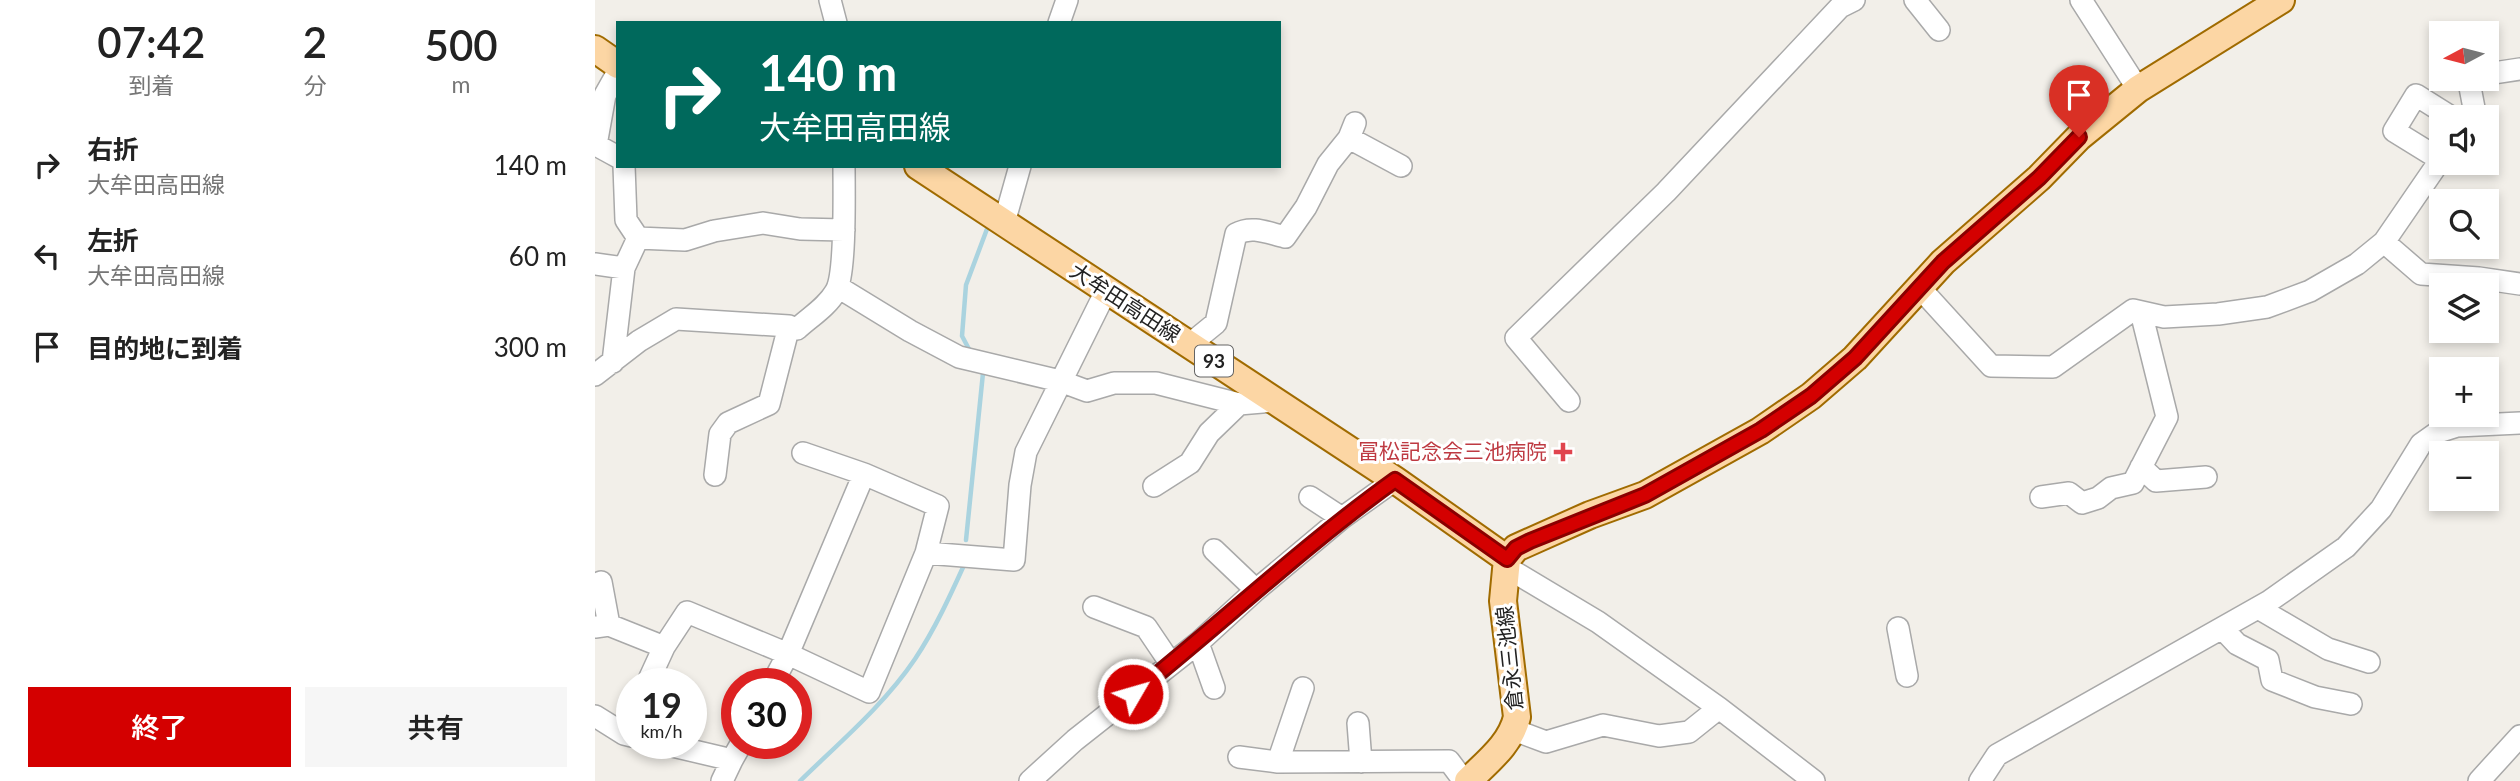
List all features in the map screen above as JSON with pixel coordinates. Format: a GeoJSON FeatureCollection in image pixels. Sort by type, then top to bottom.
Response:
{"type":"FeatureCollection","features":[{"type":"Feature","properties":{"kind":"main road"},"geometry":{"type":"LineString","coordinates":[[1507,563],[1516,548],[1645,495],[1761,430],[1811,396],[1855,358],[1943,262],[2039,178],[2079,137],[2138,89],[2281,0]]}},
{"type":"Feature","properties":{"kind":"main road"},"geometry":{"type":"LineString","coordinates":[[595,49],[616,64]]}},
{"type":"Feature","properties":{"kind":"main road","name":"大牟田高田線"},"geometry":{"type":"LineString","coordinates":[[921,168],[1395,480],[1507,563]]}},
{"type":"Feature","properties":{"kind":"main road","name":"倉永三池線"},"geometry":{"type":"LineString","coordinates":[[1466,781],[1499,750],[1514,730],[1517,717],[1503,601],[1507,563]]}},
{"type":"Feature","properties":{"kind":"street"},"geometry":{"type":"LineString","coordinates":[[831,0],[836,21]]}},
{"type":"Feature","properties":{"kind":"street"},"geometry":{"type":"LineString","coordinates":[[1060,21],[1067,0]]}},
{"type":"Feature","properties":{"kind":"street"},"geometry":{"type":"LineString","coordinates":[[1569,401],[1516,338],[1666,192],[1840,7],[1854,0]]}},
{"type":"Feature","properties":{"kind":"street"},"geometry":{"type":"LineString","coordinates":[[1915,0],[1940,30]]}},
{"type":"Feature","properties":{"kind":"street"},"geometry":{"type":"LineString","coordinates":[[2081,0],[2138,89]]}},
{"type":"Feature","properties":{"kind":"street"},"geometry":{"type":"LineString","coordinates":[[2499,72],[2520,69]]}},
{"type":"Feature","properties":{"kind":"street"},"geometry":{"type":"LineString","coordinates":[[616,76],[605,95],[596,145],[616,156]]}},
{"type":"Feature","properties":{"kind":"street"},"geometry":{"type":"LineString","coordinates":[[2429,152],[2394,131],[2416,95],[2432,105]]}},
{"type":"Feature","properties":{"kind":"street"},"geometry":{"type":"LineString","coordinates":[[1189,345],[1216,323],[1236,234],[1243,230],[1257,229],[1285,237],[1306,207],[1328,164],[1352,131],[1401,166]]}},
{"type":"Feature","properties":{"kind":"street"},"geometry":{"type":"LineString","coordinates":[[624,168],[626,220],[638,238]]}},
{"type":"Feature","properties":{"kind":"street"},"geometry":{"type":"LineString","coordinates":[[595,375],[639,341],[675,319],[789,326],[797,329],[830,301],[838,287],[844,230],[843,168]]}},
{"type":"Feature","properties":{"kind":"street"},"geometry":{"type":"LineString","coordinates":[[1004,223],[1019,168]]}},
{"type":"Feature","properties":{"kind":"street"},"geometry":{"type":"LineString","coordinates":[[1919,287],[1991,366],[2053,367],[2133,310],[2164,317],[2217,314],[2267,307],[2310,291],[2357,264],[2384,242],[2430,175]]}},
{"type":"Feature","properties":{"kind":"street"},"geometry":{"type":"LineString","coordinates":[[638,238],[685,240],[714,231],[763,223],[800,229],[844,230]]}},
{"type":"Feature","properties":{"kind":"street"},"geometry":{"type":"LineString","coordinates":[[613,362],[624,268],[638,238]]}},
{"type":"Feature","properties":{"kind":"street"},"geometry":{"type":"LineString","coordinates":[[2384,242],[2421,274],[2520,284]]}},
{"type":"Feature","properties":{"kind":"street"},"geometry":{"type":"LineString","coordinates":[[595,264],[624,268]]}},
{"type":"Feature","properties":{"kind":"street"},"geometry":{"type":"LineString","coordinates":[[838,287],[910,331],[960,357],[1060,381],[1087,391],[1114,383],[1156,383],[1239,404],[1276,401]]}},
{"type":"Feature","properties":{"kind":"street"},"geometry":{"type":"LineString","coordinates":[[926,553],[1014,560],[1020,485],[1026,452],[1106,291]]}},
{"type":"Feature","properties":{"kind":"street"},"geometry":{"type":"LineString","coordinates":[[2042,497],[2069,493],[2082,503],[2098,498],[2111,488],[2133,483],[2167,417],[2141,312]]}},
{"type":"Feature","properties":{"kind":"street"},"geometry":{"type":"LineString","coordinates":[[715,475],[720,434],[728,423],[769,404],[789,326]]}},
{"type":"Feature","properties":{"kind":"street"},"geometry":{"type":"LineString","coordinates":[[1154,486],[1190,463],[1209,433],[1239,404]]}},
{"type":"Feature","properties":{"kind":"street"},"geometry":{"type":"LineString","coordinates":[[1980,781],[1997,755],[2257,608],[2346,547],[2381,509],[2421,444],[2438,432],[2457,426],[2520,423]]}},
{"type":"Feature","properties":{"kind":"street"},"geometry":{"type":"LineString","coordinates":[[654,668],[687,611],[869,692],[926,553],[938,506],[864,474],[803,453]]}},
{"type":"Feature","properties":{"kind":"street"},"geometry":{"type":"LineString","coordinates":[[2141,467],[2156,481],[2206,477]]}},
{"type":"Feature","properties":{"kind":"street"},"geometry":{"type":"LineString","coordinates":[[781,668],[864,474]]}},
{"type":"Feature","properties":{"kind":"street"},"geometry":{"type":"LineString","coordinates":[[1031,781],[1075,740],[1198,643],[1342,518],[1395,480]]}},
{"type":"Feature","properties":{"kind":"street"},"geometry":{"type":"LineString","coordinates":[[1310,497],[1342,518]]}},
{"type":"Feature","properties":{"kind":"street"},"geometry":{"type":"LineString","coordinates":[[1214,550],[1256,590]]}},
{"type":"Feature","properties":{"kind":"street"},"geometry":{"type":"LineString","coordinates":[[1507,563],[1598,622],[1719,708],[1814,781]]}},
{"type":"Feature","properties":{"kind":"street"},"geometry":{"type":"LineString","coordinates":[[601,582],[602,626],[664,647]]}},
{"type":"Feature","properties":{"kind":"street"},"geometry":{"type":"LineString","coordinates":[[1094,607],[1146,627],[1171,664]]}},
{"type":"Feature","properties":{"kind":"street"},"geometry":{"type":"LineString","coordinates":[[2257,608],[2328,649],[2369,662]]}},
{"type":"Feature","properties":{"kind":"street"},"geometry":{"type":"LineString","coordinates":[[1898,628],[1907,676]]}},
{"type":"Feature","properties":{"kind":"street"},"geometry":{"type":"LineString","coordinates":[[2222,628],[2237,644],[2268,660],[2272,680],[2315,697],[2351,704]]}},
{"type":"Feature","properties":{"kind":"street"},"geometry":{"type":"LineString","coordinates":[[1198,643],[1214,688]]}},
{"type":"Feature","properties":{"kind":"street"},"geometry":{"type":"LineString","coordinates":[[1278,762],[1303,688]]}},
{"type":"Feature","properties":{"kind":"street"},"geometry":{"type":"LineString","coordinates":[[1514,730],[1546,742],[1604,725],[1659,736],[1689,732],[1719,708]]}},
{"type":"Feature","properties":{"kind":"street"},"geometry":{"type":"LineString","coordinates":[[595,716],[616,724]]}},
{"type":"Feature","properties":{"kind":"street"},"geometry":{"type":"LineString","coordinates":[[1358,723],[1361,762]]}},
{"type":"Feature","properties":{"kind":"street"},"geometry":{"type":"LineString","coordinates":[[2479,781],[2520,736]]}},
{"type":"Feature","properties":{"kind":"street"},"geometry":{"type":"LineString","coordinates":[[1238,757],[1278,762],[1449,761],[1466,781]]}},
{"type":"Feature","properties":{"kind":"street"},"geometry":{"type":"LineString","coordinates":[[723,781],[733,759]]}},
{"type":"Feature","properties":{"kind":"waterway"},"geometry":{"type":"LineString","coordinates":[[970,351],[962,336],[966,285],[987,229]]}},
{"type":"Feature","properties":{"kind":"waterway"},"geometry":{"type":"LineString","coordinates":[[966,540],[983,373]]}},
{"type":"Feature","properties":{"kind":"waterway"},"geometry":{"type":"LineString","coordinates":[[800,781],[861,723],[903,676],[929,636],[965,563]]}},
{"type":"Feature","properties":{"kind":"place","name":"冨松記念会三池病院"},"geometry":{"type":"Point","coordinates":[1563,452]}},
{"type":"Feature","properties":{"kind":"route"},"geometry":{"type":"LineString","coordinates":[[1133,694],[1198,643],[1342,518],[1395,480],[1507,559],[1516,548],[1590,515],[1645,495],[1761,430],[1811,396],[1855,358],[1943,262],[2039,178],[2079,137]]}}]}
